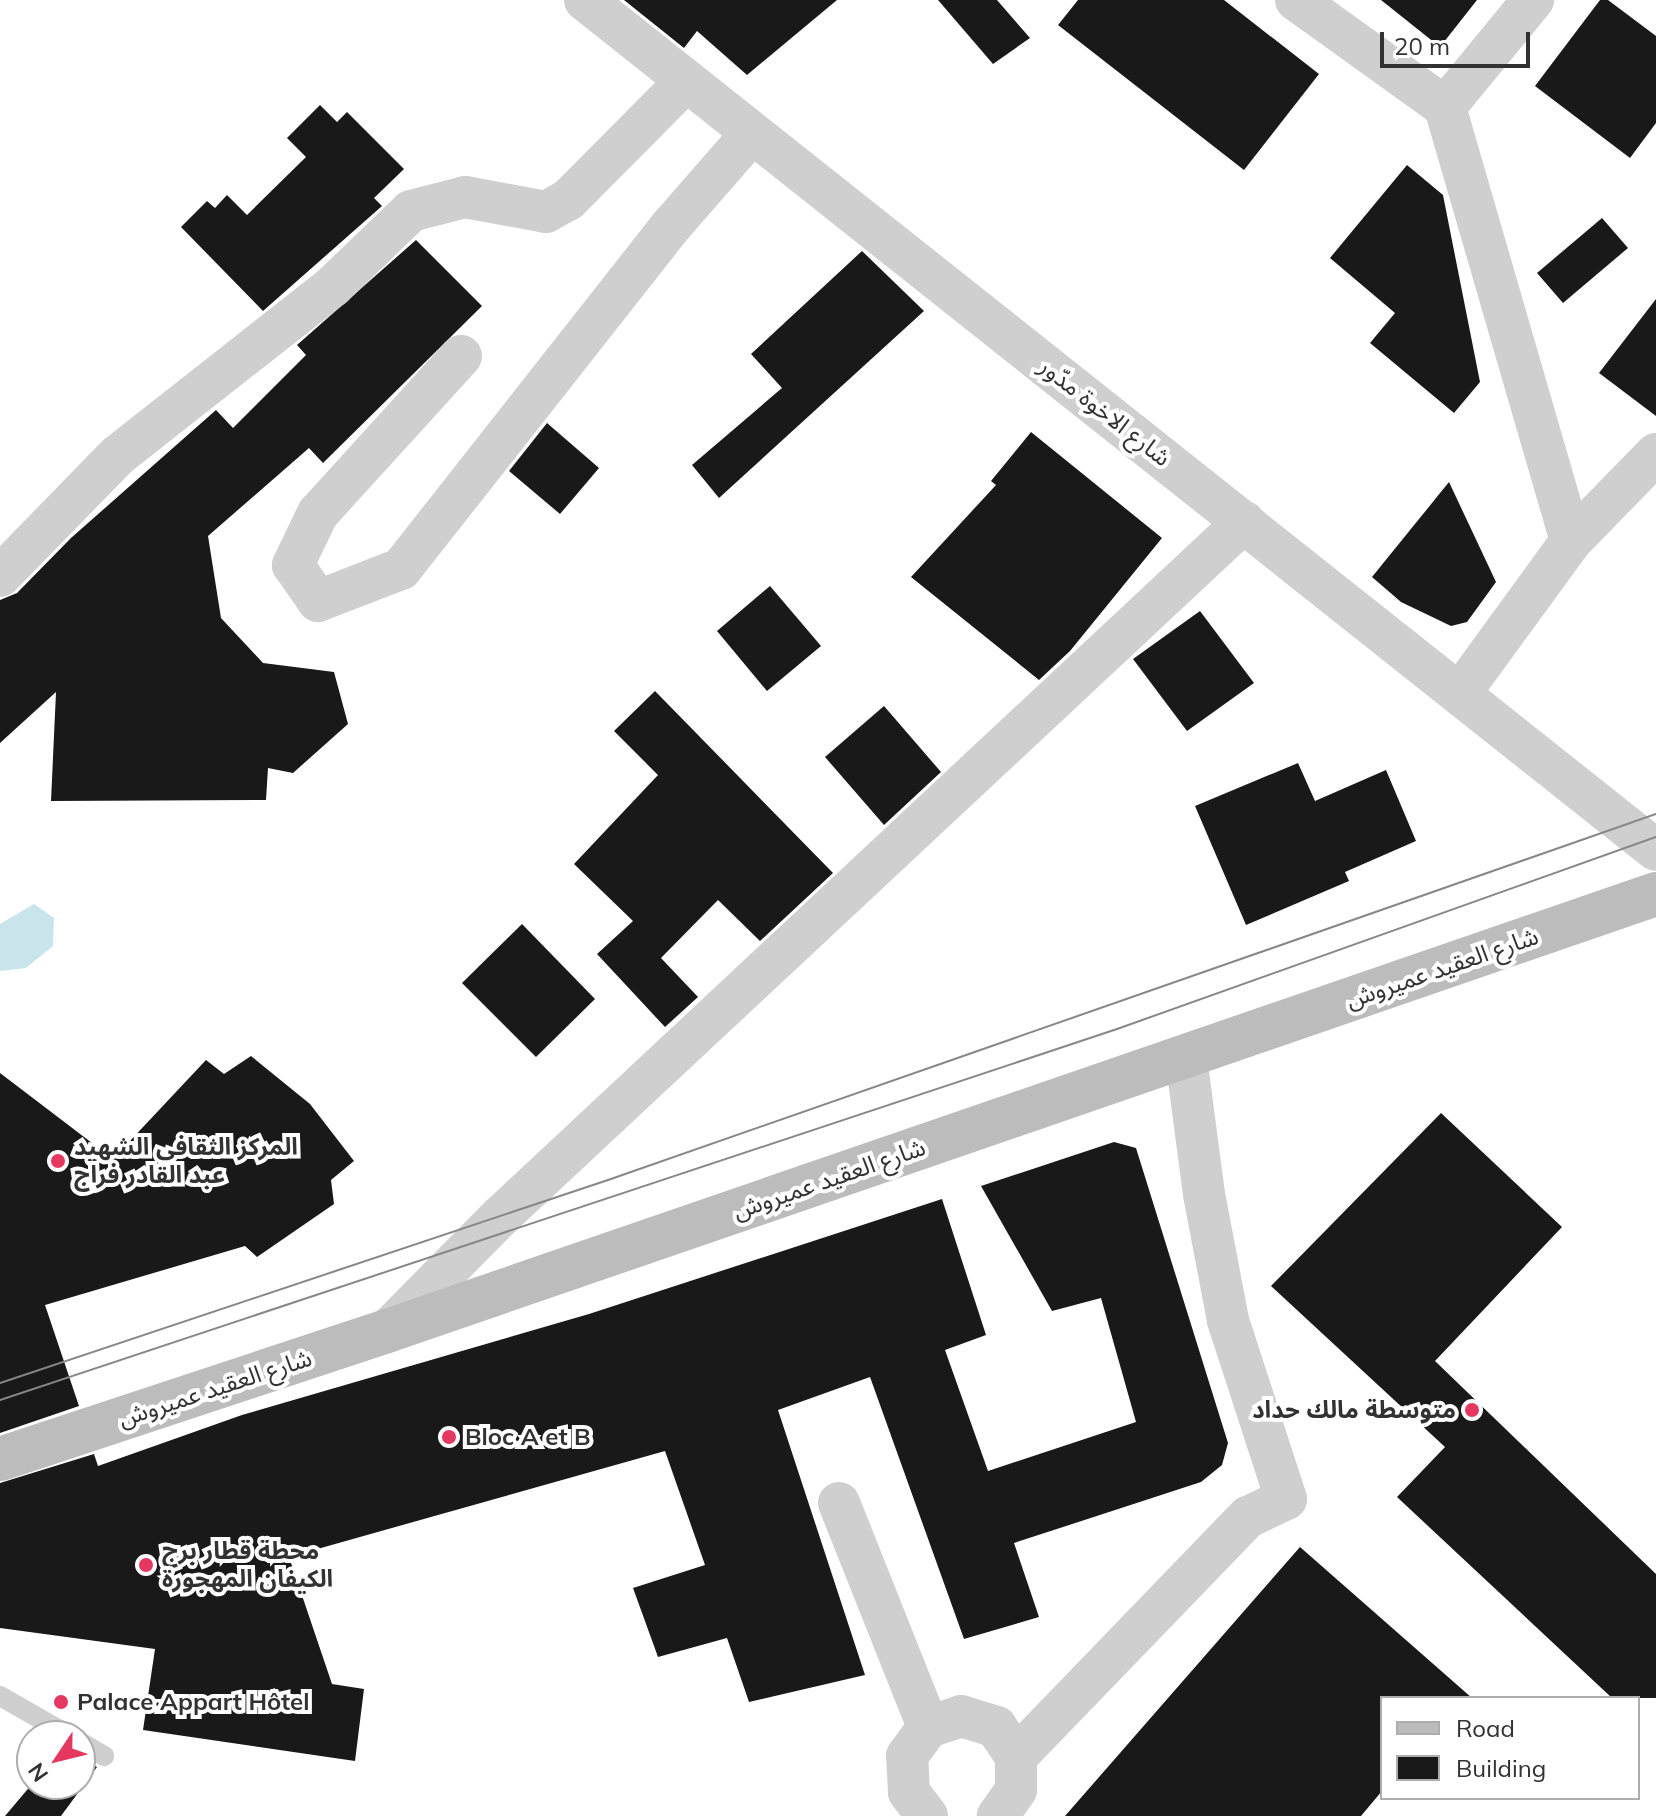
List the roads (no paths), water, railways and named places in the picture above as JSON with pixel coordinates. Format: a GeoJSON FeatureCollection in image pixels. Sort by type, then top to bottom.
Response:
{"type":"FeatureCollection","features":[{"type":"Feature","properties":{"kind":"main road","name":"شارع العقيد عميروش"},"geometry":{"type":"LineString","coordinates":[[0,1459],[387,1331],[1656,894]]}},
{"type":"Feature","properties":{"kind":"street","name":"شارع الاخوة مدّور"},"geometry":{"type":"LineString","coordinates":[[585,0],[1640,837]]}},
{"type":"Feature","properties":{"kind":"street"},"geometry":{"type":"LineString","coordinates":[[1296,0],[1445,107],[1571,541]]}},
{"type":"Feature","properties":{"kind":"street"},"geometry":{"type":"LineString","coordinates":[[1445,107],[1533,0]]}},
{"type":"Feature","properties":{"kind":"street"},"geometry":{"type":"LineString","coordinates":[[0,576],[117,456],[333,286],[411,211],[465,197],[546,212],[568,200],[685,82]]}},
{"type":"Feature","properties":{"kind":"street"},"geometry":{"type":"LineString","coordinates":[[461,356],[318,513],[293,565],[318,601],[401,569],[671,226],[752,133]]}},
{"type":"Feature","properties":{"kind":"street"},"geometry":{"type":"LineString","coordinates":[[1461,692],[1571,541],[1656,454]]}},
{"type":"Feature","properties":{"kind":"street"},"geometry":{"type":"LineString","coordinates":[[387,1331],[501,1216],[1244,522]]}},
{"type":"Feature","properties":{"kind":"street"},"geometry":{"type":"LineString","coordinates":[[1016,1757],[1248,1517],[1286,1499],[1228,1320],[1204,1194],[1186,1057]]}},
{"type":"Feature","properties":{"kind":"street"},"geometry":{"type":"LineString","coordinates":[[839,1503],[928,1727]]}},
{"type":"Feature","properties":{"kind":"street"},"geometry":{"type":"LineString","coordinates":[[927,1816],[909,1792],[907,1756],[928,1727],[944,1719],[980,1719],[996,1727],[1016,1757],[1016,1790],[998,1816]]}},
{"type":"Feature","properties":{"kind":"lane"},"geometry":{"type":"LineString","coordinates":[[0,1696],[42,1720]]}},
{"type":"Feature","properties":{"kind":"lane"},"geometry":{"type":"LineString","coordinates":[[96,1751],[104,1756]]}},
{"type":"Feature","properties":{"kind":"water"},"geometry":{"type":"Polygon","coordinates":[[[34,904],[54,918],[53,946],[26,968],[0,971],[0,924],[34,904]]]}},
{"type":"Feature","properties":{"kind":"tram line"},"geometry":{"type":"LineString","coordinates":[[0,1383],[608,1180],[1656,814]]}},
{"type":"Feature","properties":{"kind":"tram line"},"geometry":{"type":"LineString","coordinates":[[0,1400],[1117,1029],[1656,837]]}},
{"type":"Feature","properties":{"kind":"place","name":"المركز الثقافي الشهيد عبد القادر فراج"},"geometry":{"type":"Point","coordinates":[58,1161]}},
{"type":"Feature","properties":{"kind":"place","name":"متوسطة مالك حداد"},"geometry":{"type":"Point","coordinates":[1472,1410]}},
{"type":"Feature","properties":{"kind":"place","name":"Bloc A et B"},"geometry":{"type":"Point","coordinates":[449,1437]}},
{"type":"Feature","properties":{"kind":"place","name":"محطة قطار برج الكيفان المهجورة"},"geometry":{"type":"Point","coordinates":[146,1565]}},
{"type":"Feature","properties":{"kind":"place","name":"Palace Appart Hôtel"},"geometry":{"type":"Point","coordinates":[61,1702]}}]}
